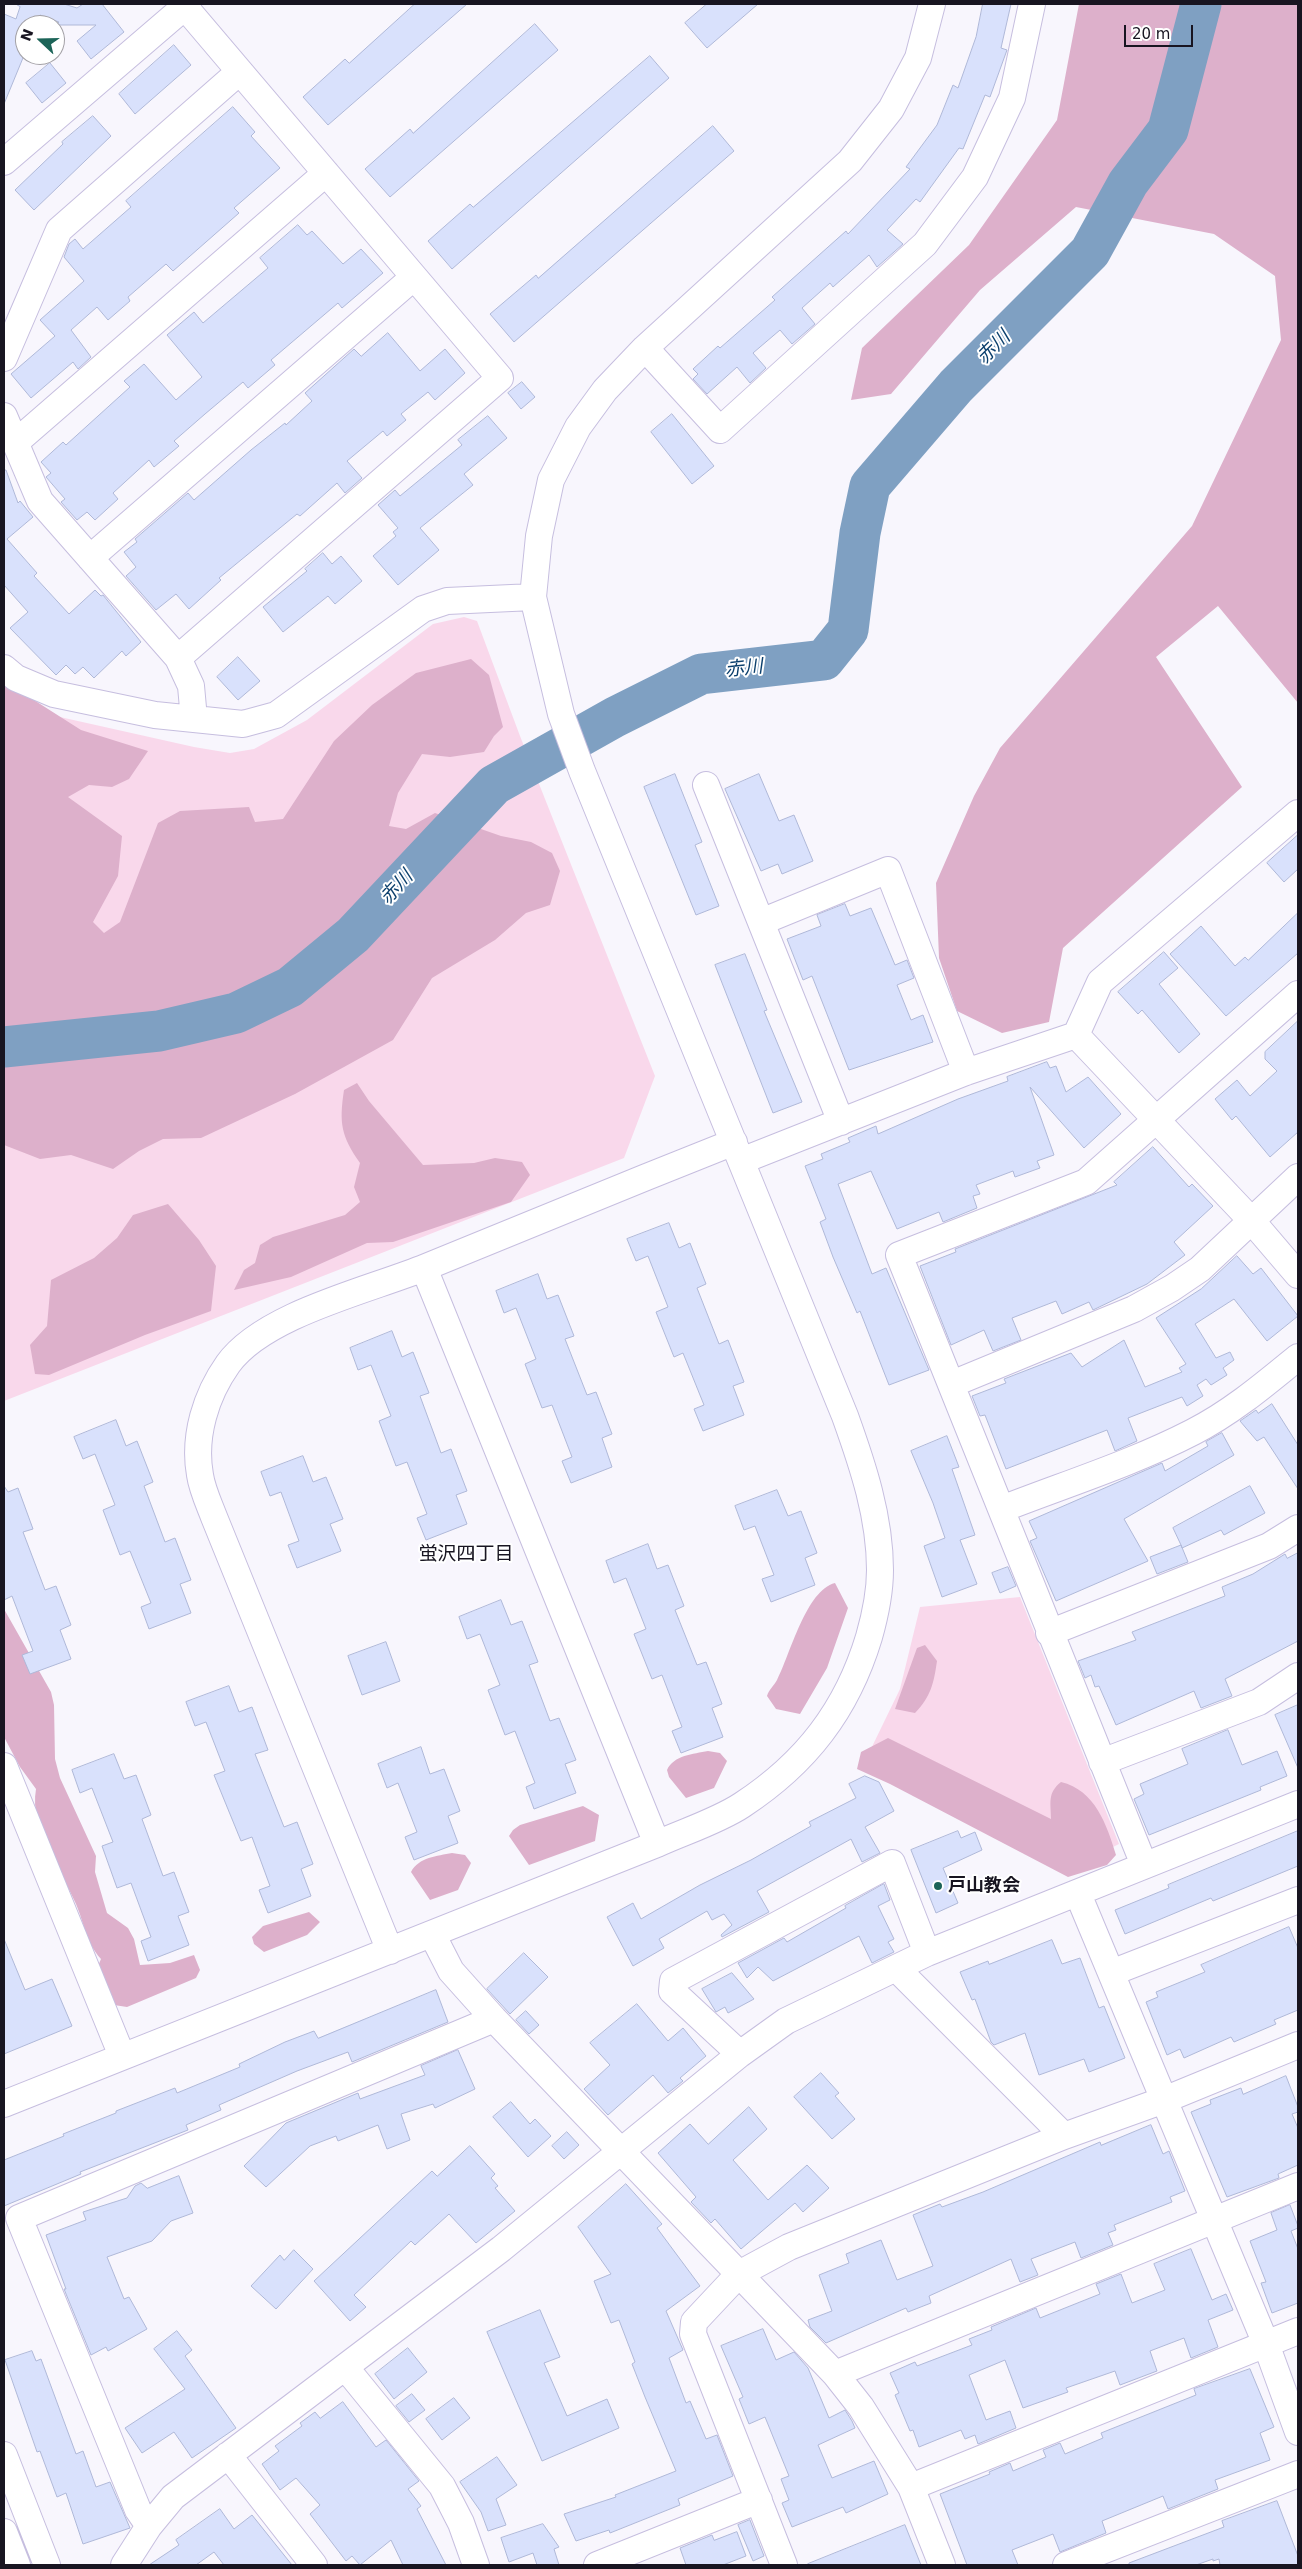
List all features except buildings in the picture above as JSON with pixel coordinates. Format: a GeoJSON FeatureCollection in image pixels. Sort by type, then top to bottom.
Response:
{"type":"FeatureCollection","features":[{"type":"Feature","properties":{"kind":"street"},"geometry":{"type":"LineString","coordinates":[[4,2104],[656,1844],[741,1806],[780,1777],[811,1747],[839,1710],[860,1667],[874,1619],[880,1571],[876,1521],[864,1470],[738,1151],[582,771],[561,714],[534,597],[539,536],[551,480],[578,427],[605,390],[645,348],[850,161],[891,109],[918,58],[932,4]]}},
{"type":"Feature","properties":{"kind":"street"},"geometry":{"type":"LineString","coordinates":[[645,348],[720,430],[925,244],[975,177],[1012,98],[1032,4]]}},
{"type":"Feature","properties":{"kind":"street"},"geometry":{"type":"LineString","coordinates":[[4,162],[186,5],[239,72],[500,378],[178,658]]}},
{"type":"Feature","properties":{"kind":"street"},"geometry":{"type":"LineString","coordinates":[[4,358],[59,230],[239,72]]}},
{"type":"Feature","properties":{"kind":"street"},"geometry":{"type":"LineString","coordinates":[[15,443],[326,173]]}},
{"type":"Feature","properties":{"kind":"street"},"geometry":{"type":"LineString","coordinates":[[90,558],[414,277]]}},
{"type":"Feature","properties":{"kind":"street"},"geometry":{"type":"LineString","coordinates":[[4,416],[40,501],[178,658],[191,686],[194,719]]}},
{"type":"Feature","properties":{"kind":"street"},"geometry":{"type":"LineString","coordinates":[[4,668],[16,678],[54,694],[155,715],[243,724],[276,716],[423,609],[448,601],[534,597]]}},
{"type":"Feature","properties":{"kind":"street"},"geometry":{"type":"LineString","coordinates":[[706,785],[841,1122]]}},
{"type":"Feature","properties":{"kind":"street"},"geometry":{"type":"LineString","coordinates":[[390,1951],[214,1518],[200,1474],[199,1437],[206,1403],[229,1363],[259,1335],[302,1314],[738,1151],[841,1122],[966,1072],[1076,1035],[1100,982],[1298,813]]}},
{"type":"Feature","properties":{"kind":"street"},"geometry":{"type":"LineString","coordinates":[[761,922],[888,870],[966,1072]]}},
{"type":"Feature","properties":{"kind":"street"},"geometry":{"type":"LineString","coordinates":[[1144,1864],[1049,1633],[1002,1508],[900,1255],[1086,1182],[1298,994]]}},
{"type":"Feature","properties":{"kind":"street"},"geometry":{"type":"LineString","coordinates":[[1076,1035],[1251,1220],[1298,1275]]}},
{"type":"Feature","properties":{"kind":"street"},"geometry":{"type":"LineString","coordinates":[[952,1384],[1134,1309],[1164,1292],[1200,1269],[1298,1177]]}},
{"type":"Feature","properties":{"kind":"street"},"geometry":{"type":"LineString","coordinates":[[424,1268],[656,1844]]}},
{"type":"Feature","properties":{"kind":"street"},"geometry":{"type":"LineString","coordinates":[[1002,1508],[1152,1452],[1194,1432],[1242,1403],[1298,1357]]}},
{"type":"Feature","properties":{"kind":"street"},"geometry":{"type":"LineString","coordinates":[[1049,1633],[1269,1546],[1298,1528]]}},
{"type":"Feature","properties":{"kind":"street"},"geometry":{"type":"LineString","coordinates":[[1102,1762],[1259,1702],[1298,1676]]}},
{"type":"Feature","properties":{"kind":"street"},"geometry":{"type":"LineString","coordinates":[[4,1766],[122,2056]]}},
{"type":"Feature","properties":{"kind":"street"},"geometry":{"type":"LineString","coordinates":[[124,2565],[150,2526],[173,2497],[501,2249],[740,2054],[786,2021],[927,1953],[1078,1894],[1144,1864],[1298,1804]]}},
{"type":"Feature","properties":{"kind":"street"},"geometry":{"type":"LineString","coordinates":[[740,2054],[672,1991],[673,1980],[892,1863],[927,1953]]}},
{"type":"Feature","properties":{"kind":"street"},"geometry":{"type":"LineString","coordinates":[[1078,1894],[1266,2344],[1298,2432]]}},
{"type":"Feature","properties":{"kind":"street"},"geometry":{"type":"LineString","coordinates":[[1111,1973],[1298,1900]]}},
{"type":"Feature","properties":{"kind":"street"},"geometry":{"type":"LineString","coordinates":[[432,1934],[451,1971],[494,2019],[835,2374],[861,2407],[911,2487],[942,2565]]}},
{"type":"Feature","properties":{"kind":"street"},"geometry":{"type":"LineString","coordinates":[[896,1968],[1064,2136]]}},
{"type":"Feature","properties":{"kind":"street"},"geometry":{"type":"LineString","coordinates":[[150,2526],[138,2510],[18,2218],[494,2019]]}},
{"type":"Feature","properties":{"kind":"street"},"geometry":{"type":"LineString","coordinates":[[784,2565],[693,2334],[694,2322],[739,2274],[789,2247],[1064,2136],[1164,2100],[1298,2044]]}},
{"type":"Feature","properties":{"kind":"street"},"geometry":{"type":"LineString","coordinates":[[835,2374],[1298,2186]]}},
{"type":"Feature","properties":{"kind":"street"},"geometry":{"type":"LineString","coordinates":[[911,2487],[1298,2331]]}},
{"type":"Feature","properties":{"kind":"street"},"geometry":{"type":"LineString","coordinates":[[345,2367],[442,2486],[461,2523],[476,2565]]}},
{"type":"Feature","properties":{"kind":"street"},"geometry":{"type":"LineString","coordinates":[[4,2455],[47,2565]]}},
{"type":"Feature","properties":{"kind":"street"},"geometry":{"type":"LineString","coordinates":[[228,2455],[314,2565]]}},
{"type":"Feature","properties":{"kind":"street"},"geometry":{"type":"LineString","coordinates":[[1066,2565],[1298,2474]]}},
{"type":"Feature","properties":{"kind":"street"},"geometry":{"type":"LineString","coordinates":[[597,2565],[759,2500]]}},
{"type":"Feature","properties":{"kind":"street"},"geometry":{"type":"LineString","coordinates":[[4,2532],[17,2565]]}},
{"type":"Feature","properties":{"kind":"shaded area"},"geometry":{"type":"Polygon","coordinates":[[[1079,4],[1298,4],[1298,703],[1218,606],[1156,657],[1242,787],[1063,948],[1049,1022],[1002,1033],[957,1011],[939,958],[936,883],[974,796],[1000,748],[1192,526],[1281,340],[1275,276],[1214,234],[1076,207],[980,290],[891,394],[851,400],[862,348],[969,245],[1057,120],[1079,4]]]}},
{"type":"Feature","properties":{"kind":"shaded area"},"geometry":{"type":"Polygon","coordinates":[[[464,617],[477,621],[520,736],[655,1076],[624,1158],[4,1401],[4,691],[51,715],[194,747],[230,753],[254,749],[307,720],[433,624],[464,617]]]}},
{"type":"Feature","properties":{"kind":"shaded area"},"geometry":{"type":"Polygon","coordinates":[[[471,659],[489,675],[503,727],[494,736],[484,752],[450,757],[422,754],[398,793],[389,826],[406,829],[435,813],[501,836],[531,842],[552,853],[560,871],[550,905],[526,913],[495,940],[432,978],[393,1040],[295,1094],[201,1138],[163,1139],[139,1151],[113,1169],[71,1155],[40,1159],[4,1145],[4,681],[81,730],[148,751],[129,779],[112,787],[89,785],[68,797],[122,836],[118,876],[93,922],[104,933],[120,922],[158,823],[180,811],[249,807],[255,822],[283,819],[334,741],[372,705],[416,673],[471,659]]]}},
{"type":"Feature","properties":{"kind":"shaded area"},"geometry":{"type":"Polygon","coordinates":[[[357,1083],[369,1101],[423,1165],[474,1163],[495,1158],[522,1162],[530,1175],[511,1202],[393,1242],[367,1243],[291,1277],[234,1290],[244,1270],[255,1263],[260,1245],[273,1237],[345,1215],[360,1202],[354,1187],[360,1163],[345,1137],[342,1120],[344,1090],[357,1083]]]}},
{"type":"Feature","properties":{"kind":"shaded area"},"geometry":{"type":"Polygon","coordinates":[[[168,1204],[199,1240],[216,1266],[211,1311],[145,1335],[49,1375],[35,1374],[30,1345],[47,1326],[51,1280],[94,1258],[117,1238],[133,1215],[168,1204]]]}},
{"type":"Feature","properties":{"kind":"shaded area"},"geometry":{"type":"Polygon","coordinates":[[[835,1583],[848,1608],[827,1668],[800,1714],[776,1709],[767,1696],[769,1691],[777,1680],[807,1610],[825,1588],[835,1583]]]}},
{"type":"Feature","properties":{"kind":"shaded area"},"geometry":{"type":"Polygon","coordinates":[[[1020,1597],[1119,1844],[1077,1865],[867,1757],[900,1689],[920,1607],[1020,1597]]]}},
{"type":"Feature","properties":{"kind":"shaded area"},"geometry":{"type":"Polygon","coordinates":[[[4,1609],[51,1692],[54,1705],[55,1759],[60,1778],[96,1856],[95,1872],[107,1913],[128,1928],[134,1939],[140,1965],[170,1963],[194,1955],[200,1970],[196,1978],[127,2007],[114,2005],[98,1966],[101,1959],[88,1939],[76,1904],[42,1834],[35,1804],[36,1789],[20,1767],[4,1737],[4,1609]]]}},
{"type":"Feature","properties":{"kind":"shaded area"},"geometry":{"type":"Polygon","coordinates":[[[925,1645],[937,1661],[933,1682],[928,1695],[915,1713],[895,1709],[917,1648],[925,1645]]]}},
{"type":"Feature","properties":{"kind":"shaded area"},"geometry":{"type":"Polygon","coordinates":[[[888,1738],[1051,1819],[1051,1799],[1054,1790],[1061,1782],[1073,1786],[1083,1793],[1098,1810],[1116,1855],[1107,1865],[1068,1877],[890,1784],[857,1769],[861,1752],[888,1738]]]}},
{"type":"Feature","properties":{"kind":"shaded area"},"geometry":{"type":"Polygon","coordinates":[[[708,1751],[720,1753],[727,1761],[714,1788],[686,1798],[669,1777],[667,1770],[679,1758],[708,1751]]]}},
{"type":"Feature","properties":{"kind":"shaded area"},"geometry":{"type":"Polygon","coordinates":[[[583,1806],[599,1815],[595,1841],[529,1865],[509,1836],[513,1830],[520,1825],[583,1806]]]}},
{"type":"Feature","properties":{"kind":"shaded area"},"geometry":{"type":"Polygon","coordinates":[[[452,1853],[465,1855],[471,1863],[458,1890],[430,1900],[411,1872],[414,1867],[424,1860],[452,1853]]]}},
{"type":"Feature","properties":{"kind":"shaded area"},"geometry":{"type":"Polygon","coordinates":[[[309,1912],[320,1922],[307,1935],[264,1952],[254,1944],[252,1937],[263,1926],[309,1912]]]}},
{"type":"Feature","properties":{"kind":"waterway","name":"赤川"},"geometry":{"type":"LineString","coordinates":[[4,1047],[159,1031],[236,1013],[290,987],[353,935],[494,785],[615,717],[701,674],[824,660],[848,630],[860,533],[870,486],[956,386],[1090,252],[1128,183],[1168,130],[1201,4]]}},
{"type":"Feature","properties":{"kind":"place","name":"戸山教会"},"geometry":{"type":"Point","coordinates":[938,1886]}},
{"type":"Feature","properties":{"kind":"district","name":"蛍沢四丁目"},"geometry":{"type":"Point","coordinates":[466,1555]}}]}
